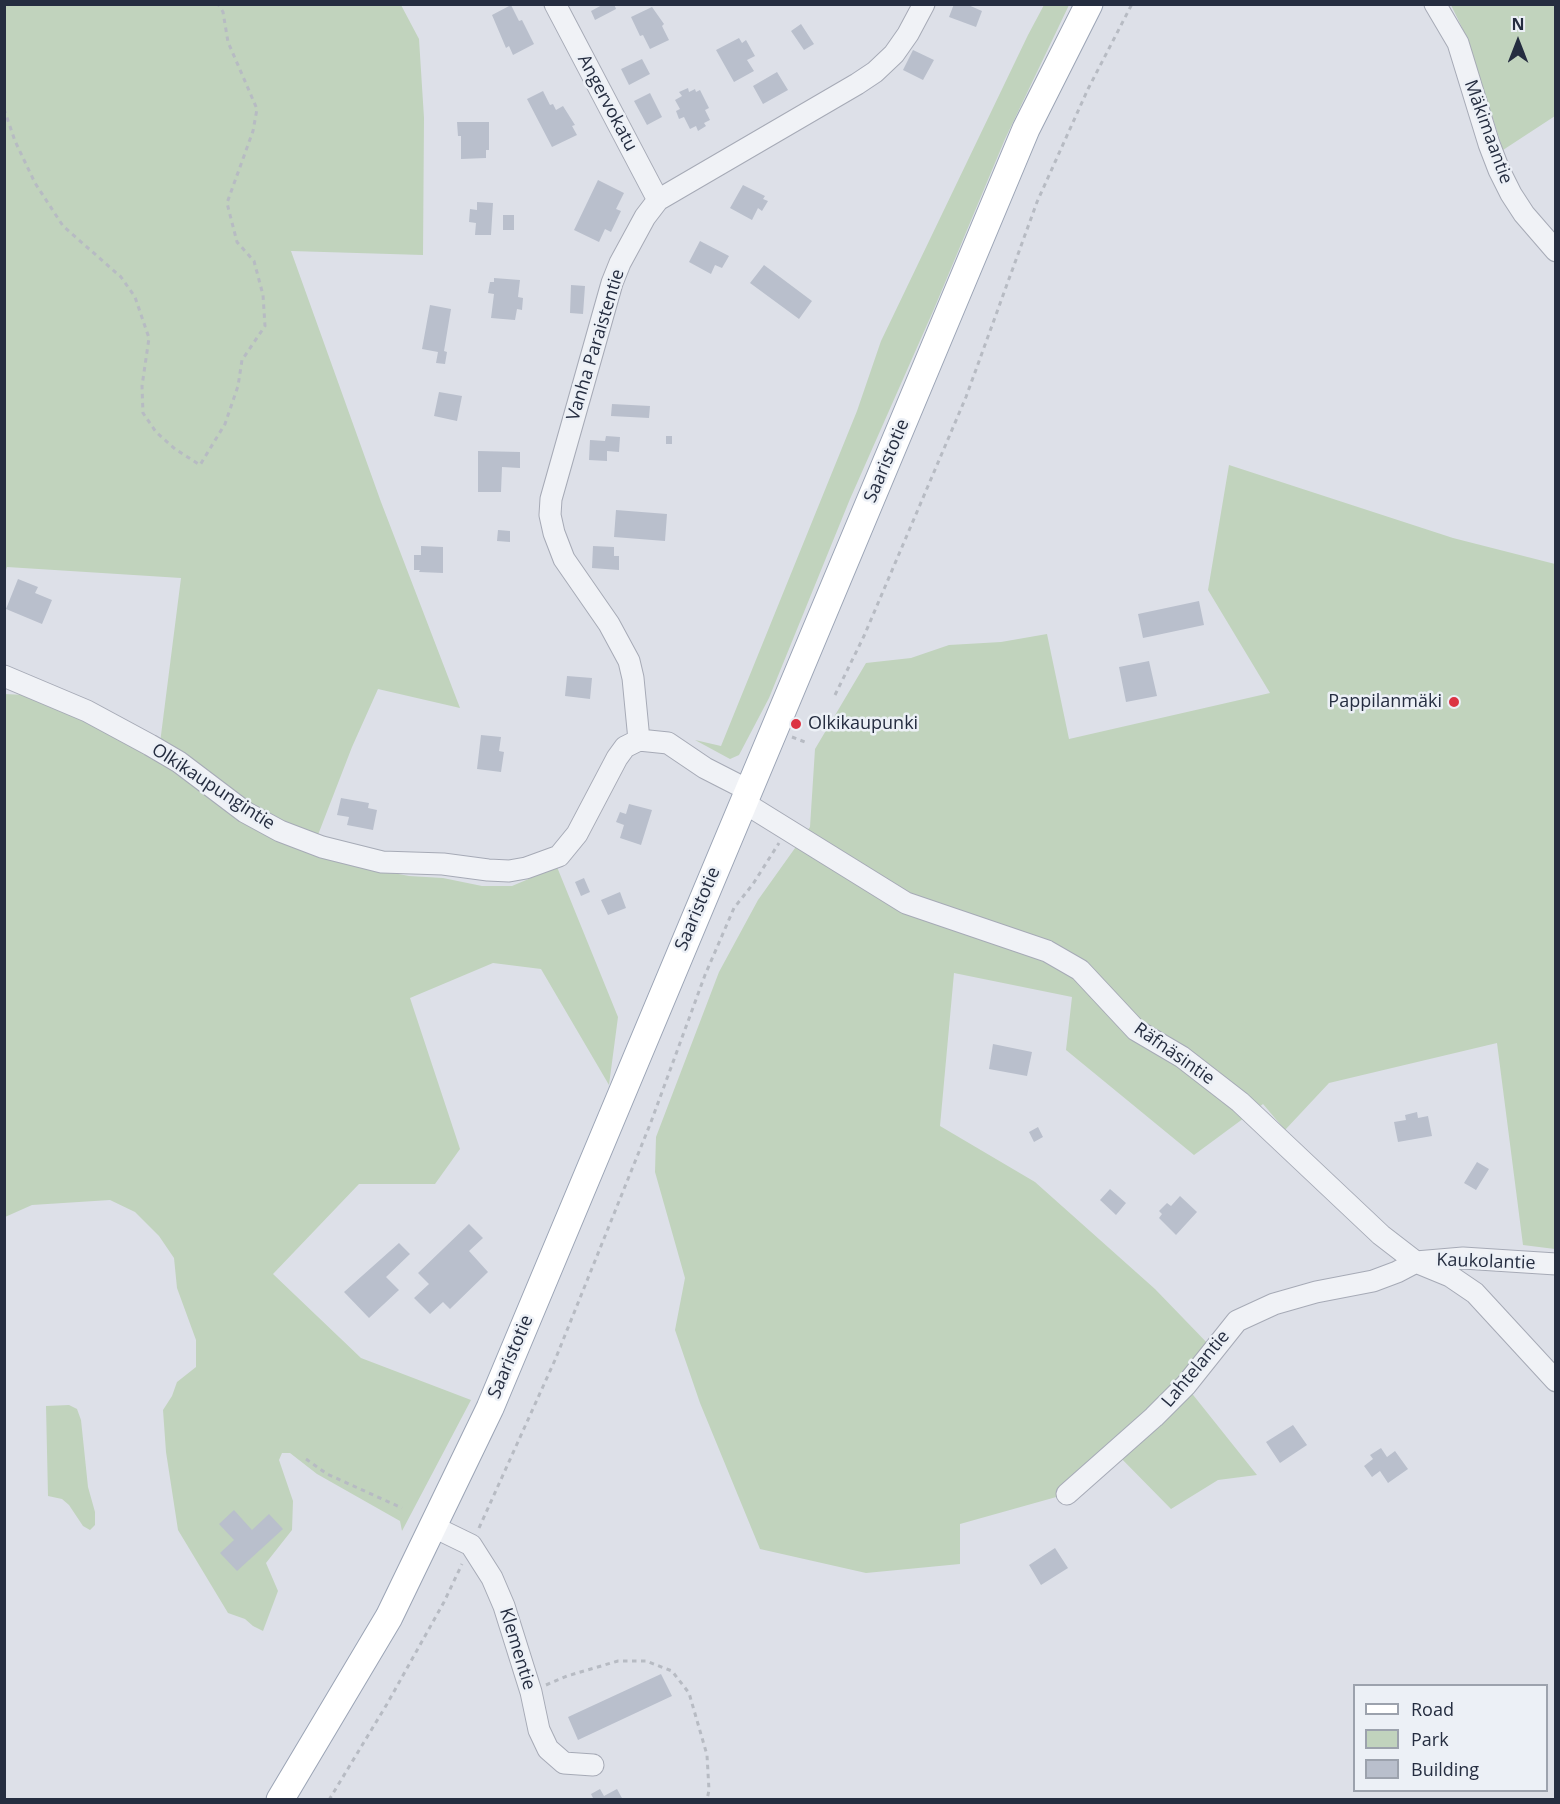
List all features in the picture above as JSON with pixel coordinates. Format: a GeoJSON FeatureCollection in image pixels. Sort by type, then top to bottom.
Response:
{"type":"FeatureCollection","features":[{"type":"Feature","properties":{"kind":"main road","name":"Saaristotie"},"geometry":{"type":"LineString","coordinates":[[280,1800],[389,1617],[490,1408],[1026,129],[1089,4]]}},
{"type":"Feature","properties":{"kind":"street","name":"Angervokatu"},"geometry":{"type":"LineString","coordinates":[[555,4],[658,200]]}},
{"type":"Feature","properties":{"kind":"street","name":"Vanha Paraistentie"},"geometry":{"type":"LineString","coordinates":[[639,740],[633,678],[629,661],[609,624],[564,559],[550,516],[551,499],[612,283],[645,216],[658,200],[875,72],[894,54],[924,4]]}},
{"type":"Feature","properties":{"kind":"street","name":"Mäkimaantie"},"geometry":{"type":"LineString","coordinates":[[1436,4],[1458,43],[1499,170],[1524,214],[1556,251]]}},
{"type":"Feature","properties":{"kind":"street","name":"Olkikaupungintie"},"geometry":{"type":"LineString","coordinates":[[4,676],[87,711],[150,745],[179,762],[245,812],[280,831],[322,848],[382,862],[443,864],[509,871],[526,868],[559,856],[577,834],[617,758],[625,747],[639,740]]}},
{"type":"Feature","properties":{"kind":"street"},"geometry":{"type":"LineString","coordinates":[[639,740],[668,743],[746,796]]}},
{"type":"Feature","properties":{"kind":"street","name":"Räfnäsintie"},"geometry":{"type":"LineString","coordinates":[[746,796],[788,830],[906,903],[1047,951],[1080,970],[1136,1030],[1182,1057],[1240,1102],[1381,1235],[1416,1262],[1450,1276],[1475,1293],[1556,1381]]}},
{"type":"Feature","properties":{"kind":"street","name":"Kaukolantie"},"geometry":{"type":"LineString","coordinates":[[1416,1262],[1463,1258],[1556,1264]]}},
{"type":"Feature","properties":{"kind":"street","name":"Lahtelantie"},"geometry":{"type":"LineString","coordinates":[[1067,1494],[1154,1417],[1186,1385],[1237,1321],[1274,1304],[1373,1281],[1416,1262]]}},
{"type":"Feature","properties":{"kind":"street"},"geometry":{"type":"LineString","coordinates":[[434,1527],[471,1545]]}},
{"type":"Feature","properties":{"kind":"street","name":"Klementie"},"geometry":{"type":"LineString","coordinates":[[471,1545],[492,1578],[504,1606],[531,1692],[539,1730],[548,1749],[564,1763],[593,1765]]}},
{"type":"Feature","properties":{"kind":"path"},"geometry":{"type":"LineString","coordinates":[[4,109],[15,141],[34,183],[63,226],[121,277],[135,297],[149,338],[142,386],[143,413],[156,432],[175,449],[200,465],[225,424],[238,386],[242,360],[265,326],[263,295],[254,261],[237,242],[227,203],[253,131],[257,109],[228,42],[223,12],[218,4]]}},
{"type":"Feature","properties":{"kind":"path"},"geometry":{"type":"LineString","coordinates":[[835,695],[864,636],[966,397],[1037,202],[1088,89],[1132,4]]}},
{"type":"Feature","properties":{"kind":"path"},"geometry":{"type":"LineString","coordinates":[[329,1800],[387,1704],[444,1602],[471,1545],[555,1360],[651,1122],[705,975],[734,908],[753,884],[788,830]]}},
{"type":"Feature","properties":{"kind":"path"},"geometry":{"type":"LineString","coordinates":[[306,1459],[327,1474],[402,1508]]}},
{"type":"Feature","properties":{"kind":"path"},"geometry":{"type":"LineString","coordinates":[[531,1692],[567,1676],[618,1661],[646,1662],[672,1671],[689,1693],[707,1755],[709,1790],[706,1800]]}},
{"type":"Feature","properties":{"kind":"green space"},"geometry":{"type":"Polygon","coordinates":[[[5,5],[401,5],[419,39],[424,118],[423,255],[291,251],[381,502],[460,708],[378,689],[352,747],[316,840],[258,812],[160,743],[181,578],[7,567],[5,573],[5,5]]]}},
{"type":"Feature","properties":{"kind":"green space"},"geometry":{"type":"Polygon","coordinates":[[[1044,5],[1069,5],[1005,139],[934,309],[850,499],[769,698],[739,755],[730,759],[695,740],[721,746],[857,411],[881,341],[1044,5]]]}},
{"type":"Feature","properties":{"kind":"green space"},"geometry":{"type":"Polygon","coordinates":[[[1451,5],[1555,5],[1555,116],[1503,150],[1467,38],[1451,5]]]}},
{"type":"Feature","properties":{"kind":"green space"},"geometry":{"type":"Polygon","coordinates":[[[1229,465],[1453,538],[1555,564],[1555,1249],[1523,1245],[1497,1043],[1329,1083],[1285,1130],[1263,1104],[1194,1155],[1066,1050],[1072,997],[954,973],[940,1126],[1035,1182],[1155,1289],[1213,1349],[1186,1386],[1257,1475],[1218,1480],[1171,1509],[1114,1451],[1067,1494],[960,1524],[960,1564],[866,1573],[760,1549],[700,1403],[675,1330],[685,1278],[655,1172],[656,1137],[719,972],[758,900],[810,827],[815,749],[866,663],[911,658],[949,645],[1001,642],[1047,634],[1069,739],[1270,693],[1208,590],[1229,465]]]}},
{"type":"Feature","properties":{"kind":"green space"},"geometry":{"type":"Polygon","coordinates":[[[4,694],[26,695],[84,718],[165,763],[378,870],[409,876],[443,878],[482,886],[512,886],[557,867],[618,1017],[609,1085],[541,969],[493,963],[410,998],[460,1149],[435,1184],[359,1184],[273,1274],[361,1358],[471,1400],[402,1531],[400,1521],[317,1474],[290,1453],[282,1453],[279,1460],[293,1501],[292,1530],[266,1563],[278,1591],[263,1631],[245,1619],[228,1613],[178,1530],[166,1452],[163,1410],[177,1382],[196,1367],[196,1340],[177,1288],[174,1258],[159,1236],[135,1212],[110,1200],[32,1205],[5,1217],[4,694]]]}},
{"type":"Feature","properties":{"kind":"green space"},"geometry":{"type":"Polygon","coordinates":[[[69,1405],[77,1409],[81,1420],[88,1487],[95,1512],[95,1525],[90,1530],[83,1526],[69,1505],[62,1499],[48,1496],[46,1406],[69,1405]]]}},
{"type":"Feature","properties":{"kind":"building"},"geometry":{"type":"Polygon","coordinates":[[[604,4],[614,4],[616,9],[595,20],[591,11],[604,4]]]}},
{"type":"Feature","properties":{"kind":"building"},"geometry":{"type":"Polygon","coordinates":[[[954,4],[966,4],[982,11],[976,27],[949,17],[954,4]]]}},
{"type":"Feature","properties":{"kind":"building"},"geometry":{"type":"Polygon","coordinates":[[[511,5],[519,21],[522,20],[534,44],[513,55],[509,46],[506,48],[492,15],[511,5]]]}},
{"type":"Feature","properties":{"kind":"building"},"geometry":{"type":"Polygon","coordinates":[[[652,7],[664,24],[662,26],[669,40],[650,49],[643,35],[640,36],[631,17],[652,7]]]}},
{"type":"Feature","properties":{"kind":"building"},"geometry":{"type":"Polygon","coordinates":[[[801,24],[814,44],[804,50],[791,31],[801,24]]]}},
{"type":"Feature","properties":{"kind":"building"},"geometry":{"type":"Polygon","coordinates":[[[739,38],[742,43],[746,40],[755,56],[747,60],[754,71],[734,82],[716,50],[739,38]]]}},
{"type":"Feature","properties":{"kind":"building"},"geometry":{"type":"Polygon","coordinates":[[[913,50],[934,60],[923,80],[903,70],[913,50]]]}},
{"type":"Feature","properties":{"kind":"building"},"geometry":{"type":"Polygon","coordinates":[[[642,59],[650,74],[629,85],[621,69],[642,59]]]}},
{"type":"Feature","properties":{"kind":"building"},"geometry":{"type":"Polygon","coordinates":[[[777,72],[788,90],[763,104],[753,86],[777,72]]]}},
{"type":"Feature","properties":{"kind":"building"},"geometry":{"type":"Polygon","coordinates":[[[688,88],[689,92],[695,89],[696,92],[700,90],[709,108],[705,110],[710,120],[704,123],[706,126],[698,131],[696,126],[690,129],[684,117],[679,119],[676,111],[680,109],[675,100],[682,96],[679,92],[688,88]]]}},
{"type":"Feature","properties":{"kind":"building"},"geometry":{"type":"Polygon","coordinates":[[[543,91],[550,105],[553,104],[556,110],[563,106],[575,125],[572,126],[577,135],[552,147],[527,99],[543,91]]]}},
{"type":"Feature","properties":{"kind":"building"},"geometry":{"type":"Polygon","coordinates":[[[650,93],[662,117],[647,125],[634,101],[650,93]]]}},
{"type":"Feature","properties":{"kind":"building"},"geometry":{"type":"Polygon","coordinates":[[[457,122],[489,122],[489,150],[486,150],[486,158],[461,159],[461,136],[458,136],[457,122]]]}},
{"type":"Feature","properties":{"kind":"building"},"geometry":{"type":"Polygon","coordinates":[[[598,180],[624,193],[616,209],[621,211],[611,232],[605,229],[599,242],[574,230],[598,180]]]}},
{"type":"Feature","properties":{"kind":"building"},"geometry":{"type":"Polygon","coordinates":[[[743,185],[765,196],[763,199],[768,201],[762,211],[758,208],[752,220],[730,208],[743,185]]]}},
{"type":"Feature","properties":{"kind":"building"},"geometry":{"type":"Polygon","coordinates":[[[477,202],[493,203],[491,235],[475,235],[476,223],[469,222],[470,209],[477,210],[477,202]]]}},
{"type":"Feature","properties":{"kind":"building"},"geometry":{"type":"Polygon","coordinates":[[[503,215],[514,215],[514,230],[503,230],[503,215]]]}},
{"type":"Feature","properties":{"kind":"building"},"geometry":{"type":"Polygon","coordinates":[[[700,241],[729,256],[722,268],[715,265],[711,274],[689,262],[700,241]]]}},
{"type":"Feature","properties":{"kind":"building"},"geometry":{"type":"Polygon","coordinates":[[[764,265],[812,301],[799,319],[750,283],[764,265]]]}},
{"type":"Feature","properties":{"kind":"building"},"geometry":{"type":"Polygon","coordinates":[[[494,278],[520,280],[518,297],[523,298],[522,310],[517,309],[515,320],[491,318],[494,294],[488,293],[490,282],[494,282],[494,278]]]}},
{"type":"Feature","properties":{"kind":"building"},"geometry":{"type":"Polygon","coordinates":[[[571,285],[585,286],[583,314],[570,313],[571,285]]]}},
{"type":"Feature","properties":{"kind":"building"},"geometry":{"type":"Polygon","coordinates":[[[430,305],[451,309],[444,351],[447,352],[445,364],[436,363],[438,352],[422,349],[430,305]]]}},
{"type":"Feature","properties":{"kind":"building"},"geometry":{"type":"Polygon","coordinates":[[[439,392],[462,396],[457,421],[434,416],[439,392]]]}},
{"type":"Feature","properties":{"kind":"building"},"geometry":{"type":"Polygon","coordinates":[[[612,404],[650,406],[649,418],[611,416],[612,404]]]}},
{"type":"Feature","properties":{"kind":"building"},"geometry":{"type":"Polygon","coordinates":[[[606,436],[620,437],[619,452],[607,451],[607,461],[589,460],[590,440],[605,441],[606,436]]]}},
{"type":"Feature","properties":{"kind":"building"},"geometry":{"type":"Polygon","coordinates":[[[666,436],[672,436],[672,444],[666,444],[666,436]]]}},
{"type":"Feature","properties":{"kind":"building"},"geometry":{"type":"Polygon","coordinates":[[[478,451],[520,452],[520,468],[502,467],[501,492],[478,492],[478,451]]]}},
{"type":"Feature","properties":{"kind":"building"},"geometry":{"type":"Polygon","coordinates":[[[616,510],[667,514],[665,541],[614,537],[616,510]]]}},
{"type":"Feature","properties":{"kind":"building"},"geometry":{"type":"Polygon","coordinates":[[[498,530],[510,531],[510,542],[497,541],[498,530]]]}},
{"type":"Feature","properties":{"kind":"building"},"geometry":{"type":"Polygon","coordinates":[[[421,546],[443,547],[443,573],[414,570],[414,555],[421,555],[421,546]]]}},
{"type":"Feature","properties":{"kind":"building"},"geometry":{"type":"Polygon","coordinates":[[[593,546],[614,547],[614,556],[619,556],[619,570],[592,568],[593,546]]]}},
{"type":"Feature","properties":{"kind":"building"},"geometry":{"type":"Polygon","coordinates":[[[18,579],[38,587],[35,593],[52,600],[42,624],[6,609],[18,579]]]}},
{"type":"Feature","properties":{"kind":"building"},"geometry":{"type":"Polygon","coordinates":[[[1199,601],[1204,625],[1143,638],[1138,614],[1199,601]]]}},
{"type":"Feature","properties":{"kind":"building"},"geometry":{"type":"Polygon","coordinates":[[[1149,661],[1157,696],[1126,702],[1119,667],[1149,661]]]}},
{"type":"Feature","properties":{"kind":"building"},"geometry":{"type":"Polygon","coordinates":[[[567,676],[592,678],[590,699],[565,696],[567,676]]]}},
{"type":"Feature","properties":{"kind":"building"},"geometry":{"type":"Polygon","coordinates":[[[481,735],[501,737],[499,751],[504,752],[501,772],[477,769],[481,735]]]}},
{"type":"Feature","properties":{"kind":"building"},"geometry":{"type":"Polygon","coordinates":[[[341,798],[369,803],[368,808],[377,810],[373,830],[347,825],[349,817],[337,815],[341,798]]]}},
{"type":"Feature","properties":{"kind":"building"},"geometry":{"type":"Polygon","coordinates":[[[629,804],[652,810],[641,845],[620,838],[624,825],[616,822],[620,812],[626,814],[629,804]]]}},
{"type":"Feature","properties":{"kind":"building"},"geometry":{"type":"Polygon","coordinates":[[[584,878],[590,892],[581,896],[575,882],[584,878]]]}},
{"type":"Feature","properties":{"kind":"building"},"geometry":{"type":"Polygon","coordinates":[[[620,892],[626,908],[608,915],[601,900],[620,892]]]}},
{"type":"Feature","properties":{"kind":"building"},"geometry":{"type":"Polygon","coordinates":[[[993,1044],[1032,1052],[1027,1076],[989,1069],[993,1044]]]}},
{"type":"Feature","properties":{"kind":"building"},"geometry":{"type":"Polygon","coordinates":[[[1417,1112],[1418,1118],[1428,1116],[1432,1136],[1398,1142],[1394,1122],[1406,1120],[1405,1115],[1417,1112]]]}},
{"type":"Feature","properties":{"kind":"building"},"geometry":{"type":"Polygon","coordinates":[[[1038,1127],[1043,1137],[1034,1142],[1029,1132],[1038,1127]]]}},
{"type":"Feature","properties":{"kind":"building"},"geometry":{"type":"Polygon","coordinates":[[[1477,1162],[1489,1169],[1476,1190],[1464,1183],[1477,1162]]]}},
{"type":"Feature","properties":{"kind":"building"},"geometry":{"type":"Polygon","coordinates":[[[1110,1189],[1126,1203],[1116,1215],[1100,1200],[1110,1189]]]}},
{"type":"Feature","properties":{"kind":"building"},"geometry":{"type":"Polygon","coordinates":[[[1180,1196],[1197,1212],[1176,1235],[1159,1218],[1162,1214],[1159,1211],[1167,1203],[1171,1206],[1180,1196]]]}},
{"type":"Feature","properties":{"kind":"building"},"geometry":{"type":"Polygon","coordinates":[[[469,1224],[483,1238],[469,1251],[488,1272],[450,1309],[443,1302],[430,1314],[414,1298],[429,1284],[418,1273],[469,1224]]]}},
{"type":"Feature","properties":{"kind":"building"},"geometry":{"type":"Polygon","coordinates":[[[399,1243],[410,1254],[386,1277],[399,1290],[369,1318],[344,1292],[399,1243]]]}},
{"type":"Feature","properties":{"kind":"building"},"geometry":{"type":"Polygon","coordinates":[[[1293,1425],[1307,1445],[1280,1463],[1266,1442],[1293,1425]]]}},
{"type":"Feature","properties":{"kind":"building"},"geometry":{"type":"Polygon","coordinates":[[[1381,1448],[1387,1457],[1395,1451],[1408,1469],[1388,1483],[1380,1471],[1372,1477],[1364,1466],[1373,1459],[1370,1455],[1381,1448]]]}},
{"type":"Feature","properties":{"kind":"building"},"geometry":{"type":"Polygon","coordinates":[[[234,1510],[252,1530],[269,1514],[283,1529],[237,1571],[220,1553],[234,1540],[219,1524],[234,1510]]]}},
{"type":"Feature","properties":{"kind":"building"},"geometry":{"type":"Polygon","coordinates":[[[1055,1548],[1068,1568],[1041,1585],[1029,1565],[1055,1548]]]}},
{"type":"Feature","properties":{"kind":"building"},"geometry":{"type":"Polygon","coordinates":[[[661,1674],[672,1696],[578,1740],[568,1717],[661,1674]]]}},
{"type":"Feature","properties":{"kind":"building"},"geometry":{"type":"Polygon","coordinates":[[[600,1789],[604,1796],[617,1789],[623,1800],[594,1800],[591,1794],[600,1789]]]}},
{"type":"Feature","properties":{"kind":"place","name":"Pappilanmäki"},"geometry":{"type":"Point","coordinates":[1454,702]}},
{"type":"Feature","properties":{"kind":"place","name":"Olkikaupunki"},"geometry":{"type":"Point","coordinates":[796,724]}}]}
